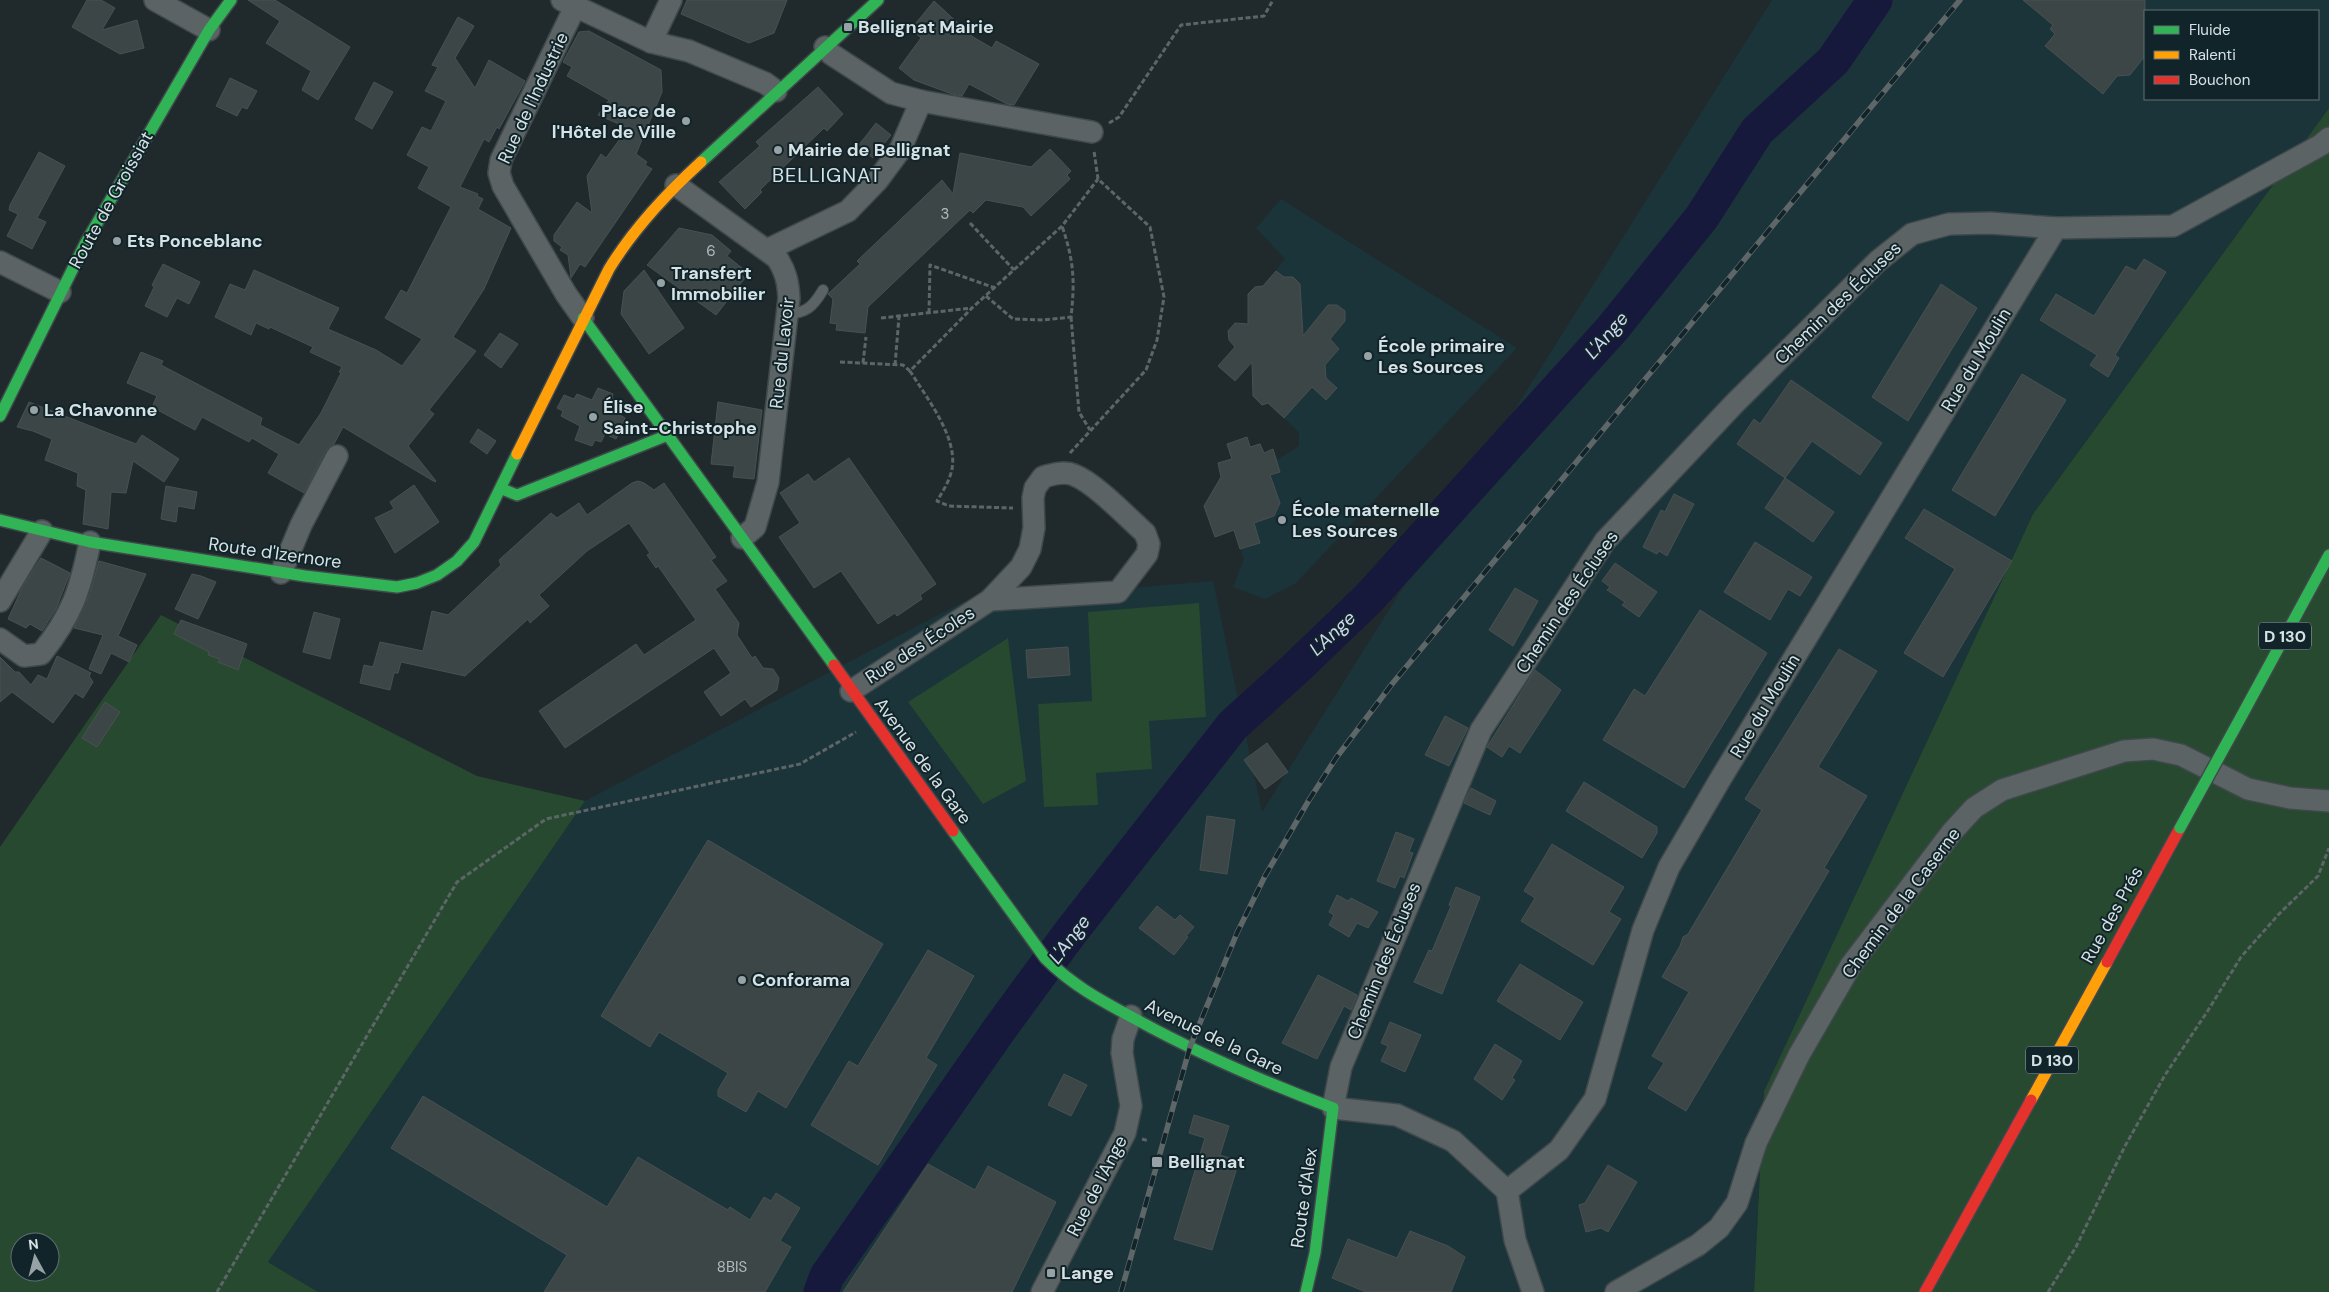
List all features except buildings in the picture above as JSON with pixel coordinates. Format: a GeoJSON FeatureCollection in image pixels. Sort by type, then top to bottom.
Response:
{"type":"FeatureCollection","features":[{"type":"Feature","properties":{"kind":"main road","name":"Route de Groissiat"},"geometry":{"type":"LineString","coordinates":[[1,410],[60,292],[146,136],[209,30],[231,0]]}},
{"type":"Feature","properties":{"kind":"main road"},"geometry":{"type":"LineString","coordinates":[[583,318],[627,240],[652,210],[776,91],[878,0]]}},
{"type":"Feature","properties":{"kind":"main road","name":"Avenue de la Gare"},"geometry":{"type":"LineString","coordinates":[[583,318],[1029,939],[1062,975],[1083,991],[1269,1084],[1333,1108]]}},
{"type":"Feature","properties":{"kind":"main road","name":"Route d'Izernore"},"geometry":{"type":"LineString","coordinates":[[0,520],[90,542],[281,573],[397,587],[417,583],[437,574],[457,561],[474,542],[502,489],[583,318]]}},
{"type":"Feature","properties":{"kind":"main road"},"geometry":{"type":"LineString","coordinates":[[502,489],[517,495],[668,435]]}},
{"type":"Feature","properties":{"kind":"main road","name":"Rue des Prés"},"geometry":{"type":"LineString","coordinates":[[1925,1292],[2329,555]]}},
{"type":"Feature","properties":{"kind":"main road","name":"Route d'Alex"},"geometry":{"type":"LineString","coordinates":[[1306,1292],[1318,1236],[1333,1108]]}},
{"type":"Feature","properties":{"kind":"street"},"geometry":{"type":"LineString","coordinates":[[155,0],[209,30]]}},
{"type":"Feature","properties":{"kind":"street"},"geometry":{"type":"LineString","coordinates":[[651,42],[671,0]]}},
{"type":"Feature","properties":{"kind":"street"},"geometry":{"type":"LineString","coordinates":[[569,4],[651,42],[689,51],[765,83],[776,91]]}},
{"type":"Feature","properties":{"kind":"street","name":"Rue de l'Industrie"},"geometry":{"type":"LineString","coordinates":[[569,4],[501,160],[499,173],[503,186],[566,294],[583,318]]}},
{"type":"Feature","properties":{"kind":"street"},"geometry":{"type":"LineString","coordinates":[[825,47],[831,54],[891,94],[1092,132]]}},
{"type":"Feature","properties":{"kind":"street"},"geometry":{"type":"LineString","coordinates":[[767,250],[848,210],[877,181],[900,150],[921,101]]}},
{"type":"Feature","properties":{"kind":"street","name":"Chemin des Écluses"},"geometry":{"type":"LineString","coordinates":[[1333,1108],[1340,1067],[1481,730],[1605,541],[1741,397],[1878,261],[1912,234],[1950,224],[1990,223],[2056,228],[2173,226],[2321,145],[2329,138]]}},
{"type":"Feature","properties":{"kind":"street","name":"Rue du Lavoir"},"geometry":{"type":"LineString","coordinates":[[676,185],[767,250],[777,258],[786,271],[788,283],[787,314],[768,482],[755,527],[742,538]]}},
{"type":"Feature","properties":{"kind":"street","name":"Rue du Moulin"},"geometry":{"type":"LineString","coordinates":[[1507,1191],[1559,1150],[1595,1098],[1643,930],[1669,866],[2056,228]]}},
{"type":"Feature","properties":{"kind":"street"},"geometry":{"type":"LineString","coordinates":[[0,262],[60,292]]}},
{"type":"Feature","properties":{"kind":"street"},"geometry":{"type":"LineString","coordinates":[[281,573],[301,525],[337,456]]}},
{"type":"Feature","properties":{"kind":"street","name":"Rue des Écoles"},"geometry":{"type":"LineString","coordinates":[[851,691],[990,600],[1021,567],[1030,549],[1034,528],[1035,488],[1043,477],[1058,473],[1074,474],[1088,483],[1144,533],[1149,544],[1146,554],[1118,592],[990,600]]}},
{"type":"Feature","properties":{"kind":"street"},"geometry":{"type":"LineString","coordinates":[[0,601],[42,531]]}},
{"type":"Feature","properties":{"kind":"street"},"geometry":{"type":"LineString","coordinates":[[0,639],[24,656],[41,654],[62,628],[81,585],[90,542]]}},
{"type":"Feature","properties":{"kind":"street","name":"Chemin de la Caserne"},"geometry":{"type":"LineString","coordinates":[[1616,1292],[1698,1245],[1724,1222],[1737,1203],[1756,1143],[1799,1055],[1851,965],[1952,832],[1974,808],[2002,790],[2124,750],[2153,749],[2181,755],[2248,789],[2290,798],[2329,801]]}},
{"type":"Feature","properties":{"kind":"street","name":"Rue de l'Ange"},"geometry":{"type":"LineString","coordinates":[[1042,1292],[1125,1134],[1131,1106],[1122,1053],[1123,1039],[1131,1016]]}},
{"type":"Feature","properties":{"kind":"street"},"geometry":{"type":"LineString","coordinates":[[1333,1108],[1397,1115],[1454,1142],[1507,1191],[1515,1240],[1533,1292]]}},
{"type":"Feature","properties":{"kind":"lane"},"geometry":{"type":"LineString","coordinates":[[787,314],[806,311],[816,303],[823,290]]}},
{"type":"Feature","properties":{"kind":"path"},"geometry":{"type":"LineString","coordinates":[[1058,473],[1073,448],[1146,370],[1157,340],[1164,297],[1150,227],[1098,178],[1092,132],[1119,118],[1181,25],[1264,16],[1273,0]]}},
{"type":"Feature","properties":{"kind":"path"},"geometry":{"type":"LineString","coordinates":[[910,371],[972,308],[1062,226],[1098,178]]}},
{"type":"Feature","properties":{"kind":"path"},"geometry":{"type":"LineString","coordinates":[[970,223],[1014,270]]}},
{"type":"Feature","properties":{"kind":"path"},"geometry":{"type":"LineString","coordinates":[[1062,226],[1071,253],[1074,285],[1070,317],[1079,412],[1090,430]]}},
{"type":"Feature","properties":{"kind":"path"},"geometry":{"type":"LineString","coordinates":[[929,313],[930,265],[995,288]]}},
{"type":"Feature","properties":{"kind":"path"},"geometry":{"type":"LineString","coordinates":[[986,296],[1013,319],[1043,320],[1070,317]]}},
{"type":"Feature","properties":{"kind":"path"},"geometry":{"type":"LineString","coordinates":[[881,318],[972,308]]}},
{"type":"Feature","properties":{"kind":"path"},"geometry":{"type":"LineString","coordinates":[[895,365],[899,317]]}},
{"type":"Feature","properties":{"kind":"path"},"geometry":{"type":"LineString","coordinates":[[863,363],[866,337]]}},
{"type":"Feature","properties":{"kind":"path"},"geometry":{"type":"LineString","coordinates":[[840,362],[903,366],[910,371],[943,426],[952,452],[952,469],[937,501],[949,506],[1034,508]]}},
{"type":"Feature","properties":{"kind":"path"},"geometry":{"type":"LineString","coordinates":[[217,1292],[457,882],[546,819],[800,764],[874,722]]}},
{"type":"Feature","properties":{"kind":"path"},"geometry":{"type":"LineString","coordinates":[[2048,1292],[2076,1247],[2125,1146],[2165,1075],[2241,957],[2318,876],[2329,848]]}},
{"type":"Feature","properties":{"kind":"shaded area"},"geometry":{"type":"Polygon","coordinates":[[[1772,0],[2329,0],[2329,108],[2033,514],[1764,1091],[1754,1292],[318,1292],[268,1262],[585,801],[963,602],[1213,581],[1262,812],[1772,0]]]}},
{"type":"Feature","properties":{"kind":"shaded area","name":"École primaire Les Sources"},"geometry":{"type":"Polygon","coordinates":[[[1281,199],[1517,348],[1296,583],[1265,599],[1233,587],[1244,559],[1234,531],[1215,537],[1204,506],[1214,502],[1211,493],[1221,477],[1218,463],[1232,459],[1227,444],[1247,437],[1251,447],[1260,443],[1264,453],[1273,449],[1277,460],[1299,446],[1299,432],[1268,404],[1262,405],[1253,396],[1253,389],[1259,382],[1252,375],[1256,370],[1250,364],[1235,381],[1218,366],[1235,347],[1229,340],[1228,331],[1256,334],[1267,322],[1248,303],[1248,294],[1255,287],[1263,286],[1285,259],[1256,228],[1281,199]]]}},
{"type":"Feature","properties":{"kind":"green space"},"geometry":{"type":"Polygon","coordinates":[[[2329,108],[2329,1292],[1754,1292],[1764,1091],[2033,514],[2329,108]]]}},
{"type":"Feature","properties":{"kind":"green space"},"geometry":{"type":"Polygon","coordinates":[[[1199,603],[1206,717],[1149,721],[1152,769],[1096,773],[1098,805],[1044,807],[1038,704],[1092,701],[1088,612],[1199,603]]]}},
{"type":"Feature","properties":{"kind":"green space"},"geometry":{"type":"Polygon","coordinates":[[[161,615],[477,776],[585,801],[268,1262],[318,1292],[0,1292],[0,847],[161,615]]]}},
{"type":"Feature","properties":{"kind":"green space"},"geometry":{"type":"Polygon","coordinates":[[[1008,638],[1026,781],[983,804],[908,702],[1008,638]]]}},
{"type":"Feature","properties":{"kind":"waterway","name":"L'Ange"},"geometry":{"type":"LineString","coordinates":[[821,1292],[827,1276],[1001,1027],[1070,933],[1233,725],[1368,599],[1612,329],[1702,217],[1757,131],[1833,61],[1875,0]]}},
{"type":"Feature","properties":{"kind":"railway"},"geometry":{"type":"LineString","coordinates":[[1121,1292],[1190,1047],[1237,933],[1265,876],[1336,758],[1392,684],[1960,0]]}},
{"type":"Feature","properties":{"kind":"traffic: fast"},"geometry":{"type":"LineString","coordinates":[[0,416],[85,244],[209,30],[231,0]]}},
{"type":"Feature","properties":{"kind":"traffic: fast"},"geometry":{"type":"LineString","coordinates":[[701,162],[878,0]]}},
{"type":"Feature","properties":{"kind":"traffic: fast"},"geometry":{"type":"LineString","coordinates":[[583,318],[834,665]]}},
{"type":"Feature","properties":{"kind":"traffic: fast"},"geometry":{"type":"LineString","coordinates":[[502,489],[517,495],[668,435]]}},
{"type":"Feature","properties":{"kind":"traffic: fast"},"geometry":{"type":"LineString","coordinates":[[0,520],[90,542],[305,576],[397,587],[417,583],[437,575],[457,561],[474,542],[517,454]]}},
{"type":"Feature","properties":{"kind":"traffic: fast"},"geometry":{"type":"LineString","coordinates":[[2241,717],[2329,555]]}},
{"type":"Feature","properties":{"kind":"traffic: fast"},"geometry":{"type":"LineString","coordinates":[[2180,828],[2241,717]]}},
{"type":"Feature","properties":{"kind":"traffic: fast"},"geometry":{"type":"LineString","coordinates":[[953,831],[1045,958],[1078,986],[1162,1033],[1210,1057],[1333,1108],[1315,1253],[1306,1292]]}},
{"type":"Feature","properties":{"kind":"traffic: slow"},"geometry":{"type":"LineString","coordinates":[[517,454],[609,269],[629,239],[651,212],[701,162]]}},
{"type":"Feature","properties":{"kind":"traffic: slow"},"geometry":{"type":"LineString","coordinates":[[2031,1100],[2107,962]]}},
{"type":"Feature","properties":{"kind":"traffic: jam"},"geometry":{"type":"LineString","coordinates":[[834,665],[953,831]]}},
{"type":"Feature","properties":{"kind":"traffic: jam"},"geometry":{"type":"LineString","coordinates":[[2107,962],[2180,828]]}},
{"type":"Feature","properties":{"kind":"traffic: jam"},"geometry":{"type":"LineString","coordinates":[[1925,1292],[2031,1100]]}},
{"type":"Feature","properties":{"kind":"place","name":"Bellignat Mairie"},"geometry":{"type":"Point","coordinates":[848,27]}},
{"type":"Feature","properties":{"kind":"place","name":"Place de l'Hôtel de Ville"},"geometry":{"type":"Point","coordinates":[686,121]}},
{"type":"Feature","properties":{"kind":"place","name":"Mairie de Bellignat"},"geometry":{"type":"Point","coordinates":[778,150]}},
{"type":"Feature","properties":{"kind":"place","name":"Ets Ponceblanc"},"geometry":{"type":"Point","coordinates":[117,241]}},
{"type":"Feature","properties":{"kind":"place","name":"Transfert Immobilier"},"geometry":{"type":"Point","coordinates":[661,283]}},
{"type":"Feature","properties":{"kind":"place","name":"École primaire Les Sources"},"geometry":{"type":"Point","coordinates":[1368,356]}},
{"type":"Feature","properties":{"kind":"place","name":"La Chavonne"},"geometry":{"type":"Point","coordinates":[34,410]}},
{"type":"Feature","properties":{"kind":"place","name":"Élise Saint-Christophe"},"geometry":{"type":"Point","coordinates":[593,417]}},
{"type":"Feature","properties":{"kind":"place","name":"École maternelle Les Sources"},"geometry":{"type":"Point","coordinates":[1282,520]}},
{"type":"Feature","properties":{"kind":"place","name":"Conforama"},"geometry":{"type":"Point","coordinates":[742,980]}},
{"type":"Feature","properties":{"kind":"place","name":"Bellignat"},"geometry":{"type":"Point","coordinates":[1157,1162]}},
{"type":"Feature","properties":{"kind":"place","name":"Lange"},"geometry":{"type":"Point","coordinates":[1051,1273]}},
{"type":"Feature","properties":{"kind":"district","name":"BELLIGNAT"},"geometry":{"type":"Point","coordinates":[827,175]}}]}
